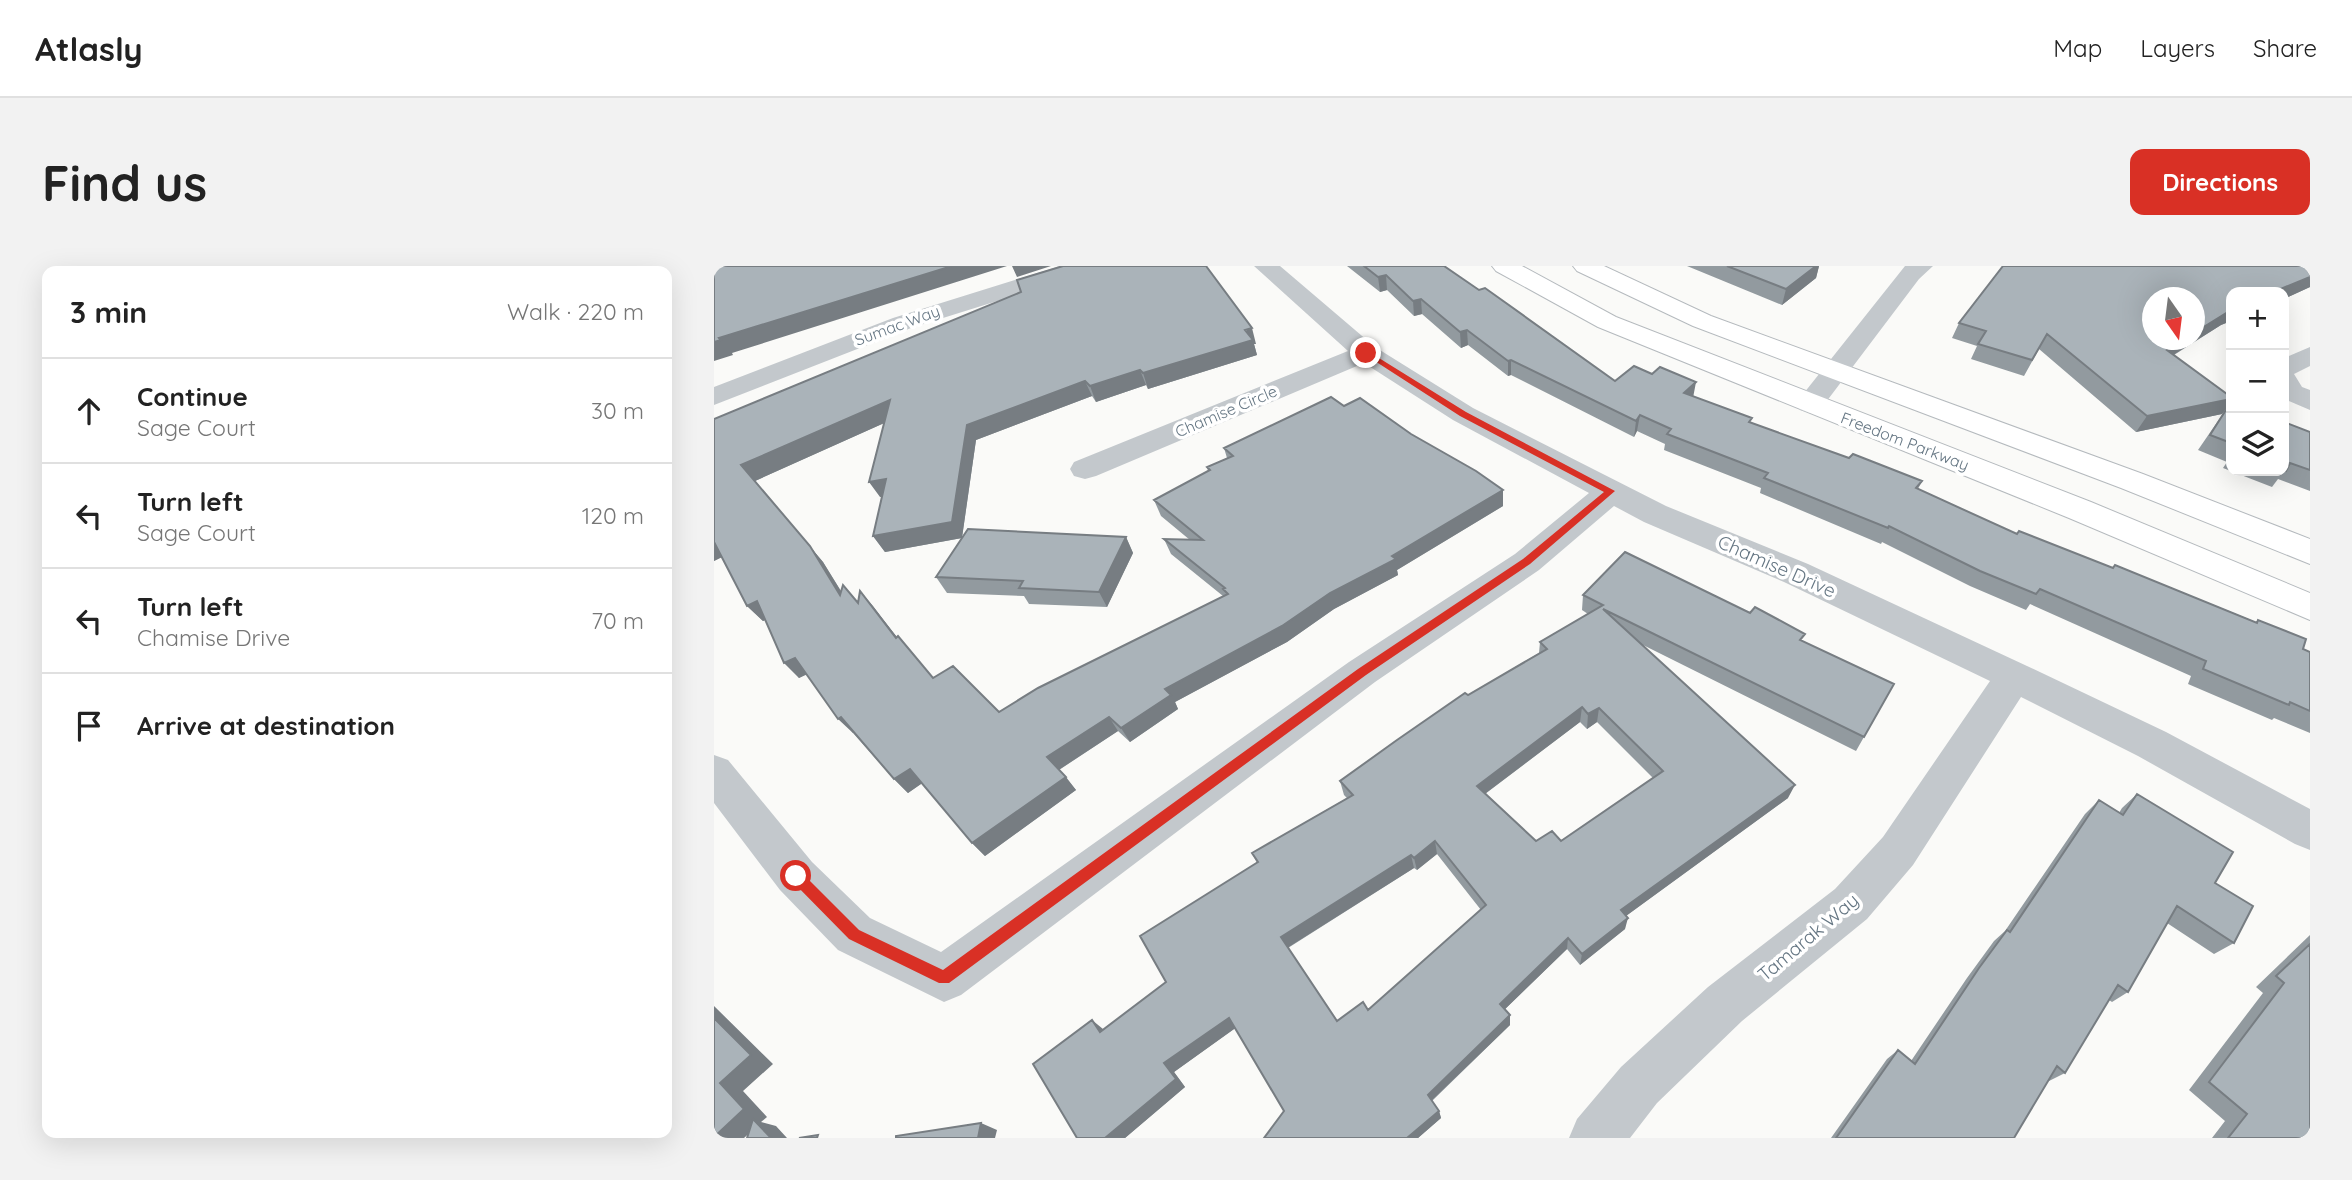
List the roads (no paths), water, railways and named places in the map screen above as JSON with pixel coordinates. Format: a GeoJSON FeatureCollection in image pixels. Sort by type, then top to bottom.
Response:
{"type":"FeatureCollection","features":[{"type":"Feature","properties":{"kind":"main road","name":"Freedom Parkway"},"geometry":{"type":"LineString","coordinates":[[1504,266],[1607,322],[2093,515],[2310,607]]}},
{"type":"Feature","properties":{"kind":"main road"},"geometry":{"type":"LineString","coordinates":[[1585,266],[1681,312],[2132,481],[2310,552]]}},
{"type":"Feature","properties":{"kind":"street","name":"Sumac Way"},"geometry":{"type":"LineString","coordinates":[[714,397],[902,323],[1085,266]]}},
{"type":"Feature","properties":{"kind":"street","name":"Chamise Drive"},"geometry":{"type":"LineString","coordinates":[[1266,266],[1366,353],[1463,414],[1655,514],[1796,573],[2014,676],[2152,744],[2310,831]]}},
{"type":"Feature","properties":{"kind":"street"},"geometry":{"type":"LineString","coordinates":[[1810,404],[1915,270],[1885,266]]}},
{"type":"Feature","properties":{"kind":"street","name":"Chamise Circle"},"geometry":{"type":"LineString","coordinates":[[1085,469],[1366,353]]}},
{"type":"Feature","properties":{"kind":"street"},"geometry":{"type":"LineString","coordinates":[[2289,366],[2310,355]]}},
{"type":"Feature","properties":{"kind":"street"},"geometry":{"type":"LineString","coordinates":[[2289,388],[2310,401]]}},
{"type":"Feature","properties":{"kind":"street"},"geometry":{"type":"LineString","coordinates":[[714,772],[796,876],[854,934],[944,978],[1362,672],[1527,562],[1611,491]]}},
{"type":"Feature","properties":{"kind":"street","name":"Tamarak Way"},"geometry":{"type":"LineString","coordinates":[[1596,1138],[1639,1085],[1726,1004],[1851,904],[1898,851],[2014,676]]}}]}
